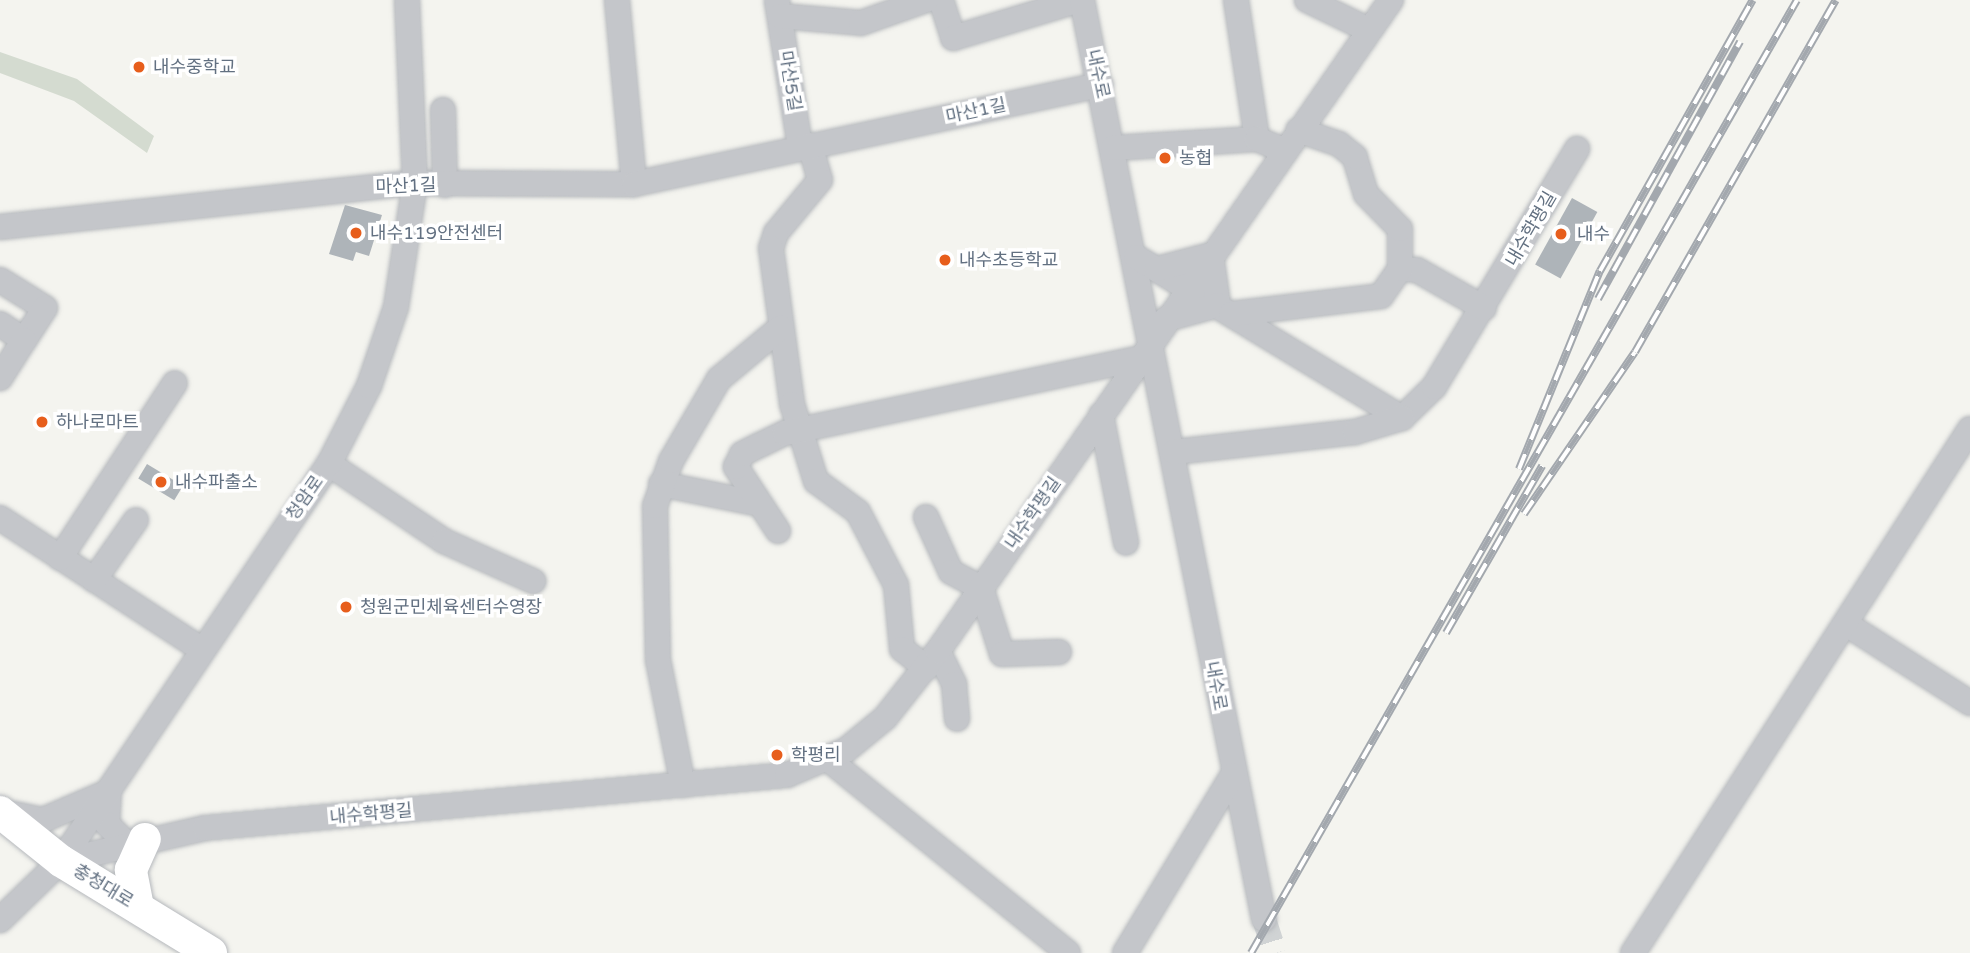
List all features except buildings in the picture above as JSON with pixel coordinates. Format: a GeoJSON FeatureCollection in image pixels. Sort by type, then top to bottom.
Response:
{"type":"FeatureCollection","features":[{"type":"Feature","properties":{"kind":"main road","name":"충청대로"},"geometry":{"type":"LineString","coordinates":[[0,811],[57,866],[138,907],[211,953]]}},
{"type":"Feature","properties":{"kind":"main road","name":"충청대로"},"geometry":{"type":"LineString","coordinates":[[0,830],[183,953]]}},
{"type":"Feature","properties":{"kind":"main road"},"geometry":{"type":"LineString","coordinates":[[136,841],[131,870],[138,907]]}},
{"type":"Feature","properties":{"kind":"street","name":"청암로"},"geometry":{"type":"LineString","coordinates":[[0,920],[57,866],[201,649],[329,464],[384,347],[405,267],[415,183],[407,0]]}},
{"type":"Feature","properties":{"kind":"street"},"geometry":{"type":"LineString","coordinates":[[617,0],[634,184]]}},
{"type":"Feature","properties":{"kind":"street","name":"마산5길"},"geometry":{"type":"LineString","coordinates":[[805,146],[778,8],[861,23],[926,0]]}},
{"type":"Feature","properties":{"kind":"street","name":"내수로"},"geometry":{"type":"LineString","coordinates":[[942,0],[953,38],[1081,0],[1113,148],[1147,263],[1154,339],[1174,452],[1233,775],[1264,919]]}},
{"type":"Feature","properties":{"kind":"street"},"geometry":{"type":"LineString","coordinates":[[1236,0],[1257,139]]}},
{"type":"Feature","properties":{"kind":"street"},"geometry":{"type":"LineString","coordinates":[[1307,0],[1369,30]]}},
{"type":"Feature","properties":{"kind":"street","name":"내수학평길"},"geometry":{"type":"LineString","coordinates":[[57,866],[136,841],[787,775],[829,760],[865,737],[932,659],[1188,287],[1391,0]]}},
{"type":"Feature","properties":{"kind":"street","name":"마산1길"},"geometry":{"type":"LineString","coordinates":[[0,227],[415,183],[634,184],[1101,85]]}},
{"type":"Feature","properties":{"kind":"street"},"geometry":{"type":"LineString","coordinates":[[443,110],[445,184]]}},
{"type":"Feature","properties":{"kind":"street"},"geometry":{"type":"LineString","coordinates":[[778,531],[739,480],[742,454],[803,431],[1154,339],[1225,310],[1381,296],[1400,269],[1400,229],[1366,194],[1354,157],[1339,144],[1257,139],[1113,148]]}},
{"type":"Feature","properties":{"kind":"street"},"geometry":{"type":"LineString","coordinates":[[805,146],[820,180],[776,233],[771,248],[780,328],[803,431],[817,481],[858,512],[874,537],[896,585],[902,649],[932,659],[954,684],[957,719]]}},
{"type":"Feature","properties":{"kind":"street","name":"내수학평길"},"geometry":{"type":"LineString","coordinates":[[1402,418],[1434,387],[1484,308],[1577,149]]}},
{"type":"Feature","properties":{"kind":"street"},"geometry":{"type":"LineString","coordinates":[[1147,263],[1211,255],[1225,310]]}},
{"type":"Feature","properties":{"kind":"street"},"geometry":{"type":"LineString","coordinates":[[1147,263],[1402,418]]}},
{"type":"Feature","properties":{"kind":"street"},"geometry":{"type":"LineString","coordinates":[[1400,269],[1417,270],[1484,308]]}},
{"type":"Feature","properties":{"kind":"street"},"geometry":{"type":"LineString","coordinates":[[0,280],[45,308],[0,378]]}},
{"type":"Feature","properties":{"kind":"street"},"geometry":{"type":"LineString","coordinates":[[0,324],[24,340]]}},
{"type":"Feature","properties":{"kind":"street"},"geometry":{"type":"LineString","coordinates":[[683,785],[658,660],[652,528],[661,484],[719,379],[780,328]]}},
{"type":"Feature","properties":{"kind":"street"},"geometry":{"type":"LineString","coordinates":[[60,558],[175,383]]}},
{"type":"Feature","properties":{"kind":"street"},"geometry":{"type":"LineString","coordinates":[[1101,415],[1126,544]]}},
{"type":"Feature","properties":{"kind":"street"},"geometry":{"type":"LineString","coordinates":[[1174,452],[1355,432],[1402,418]]}},
{"type":"Feature","properties":{"kind":"street"},"geometry":{"type":"LineString","coordinates":[[1633,953],[1970,429]]}},
{"type":"Feature","properties":{"kind":"street"},"geometry":{"type":"LineString","coordinates":[[329,464],[444,541],[533,581]]}},
{"type":"Feature","properties":{"kind":"street"},"geometry":{"type":"LineString","coordinates":[[661,484],[755,503]]}},
{"type":"Feature","properties":{"kind":"street"},"geometry":{"type":"LineString","coordinates":[[926,517],[951,572],[981,588],[1002,654],[1059,652]]}},
{"type":"Feature","properties":{"kind":"street"},"geometry":{"type":"LineString","coordinates":[[0,518],[201,649]]}},
{"type":"Feature","properties":{"kind":"street"},"geometry":{"type":"LineString","coordinates":[[94,580],[136,520]]}},
{"type":"Feature","properties":{"kind":"street"},"geometry":{"type":"LineString","coordinates":[[1846,624],[1970,702]]}},
{"type":"Feature","properties":{"kind":"street"},"geometry":{"type":"LineString","coordinates":[[829,760],[1068,953]]}},
{"type":"Feature","properties":{"kind":"street"},"geometry":{"type":"LineString","coordinates":[[1125,953],[1233,775]]}},
{"type":"Feature","properties":{"kind":"street"},"geometry":{"type":"LineString","coordinates":[[0,811],[43,820],[109,789],[107,824],[136,841]]}},
{"type":"Feature","properties":{"kind":"shaded area"},"geometry":{"type":"Polygon","coordinates":[[[0,52],[77,79],[154,136],[147,153],[74,101],[0,73],[0,52]]]}},
{"type":"Feature","properties":{"kind":"tunnel"},"geometry":{"type":"LineString","coordinates":[[1264,919],[1275,953]]}},
{"type":"Feature","properties":{"kind":"railway"},"geometry":{"type":"LineString","coordinates":[[1519,469],[1600,271],[1753,0]]}},
{"type":"Feature","properties":{"kind":"railway"},"geometry":{"type":"LineString","coordinates":[[1251,953],[1797,0]]}},
{"type":"Feature","properties":{"kind":"railway"},"geometry":{"type":"LineString","coordinates":[[1524,514],[1635,352],[1836,0]]}},
{"type":"Feature","properties":{"kind":"railway"},"geometry":{"type":"LineString","coordinates":[[1598,299],[1740,42]]}},
{"type":"Feature","properties":{"kind":"railway"},"geometry":{"type":"LineString","coordinates":[[1446,633],[1542,466]]}},
{"type":"Feature","properties":{"kind":"place","name":"내수중학교"},"geometry":{"type":"Point","coordinates":[139,67]}},
{"type":"Feature","properties":{"kind":"place","name":"농협"},"geometry":{"type":"Point","coordinates":[1165,158]}},
{"type":"Feature","properties":{"kind":"place","name":"내수119안전센터"},"geometry":{"type":"Point","coordinates":[356,233]}},
{"type":"Feature","properties":{"kind":"place","name":"내수"},"geometry":{"type":"Point","coordinates":[1561,234]}},
{"type":"Feature","properties":{"kind":"place","name":"내수초등학교"},"geometry":{"type":"Point","coordinates":[945,260]}},
{"type":"Feature","properties":{"kind":"place","name":"하나로마트"},"geometry":{"type":"Point","coordinates":[42,422]}},
{"type":"Feature","properties":{"kind":"place","name":"내수파출소"},"geometry":{"type":"Point","coordinates":[161,482]}},
{"type":"Feature","properties":{"kind":"place","name":"청원군민체육센터수영장"},"geometry":{"type":"Point","coordinates":[346,607]}},
{"type":"Feature","properties":{"kind":"place","name":"학평리"},"geometry":{"type":"Point","coordinates":[777,755]}}]}
